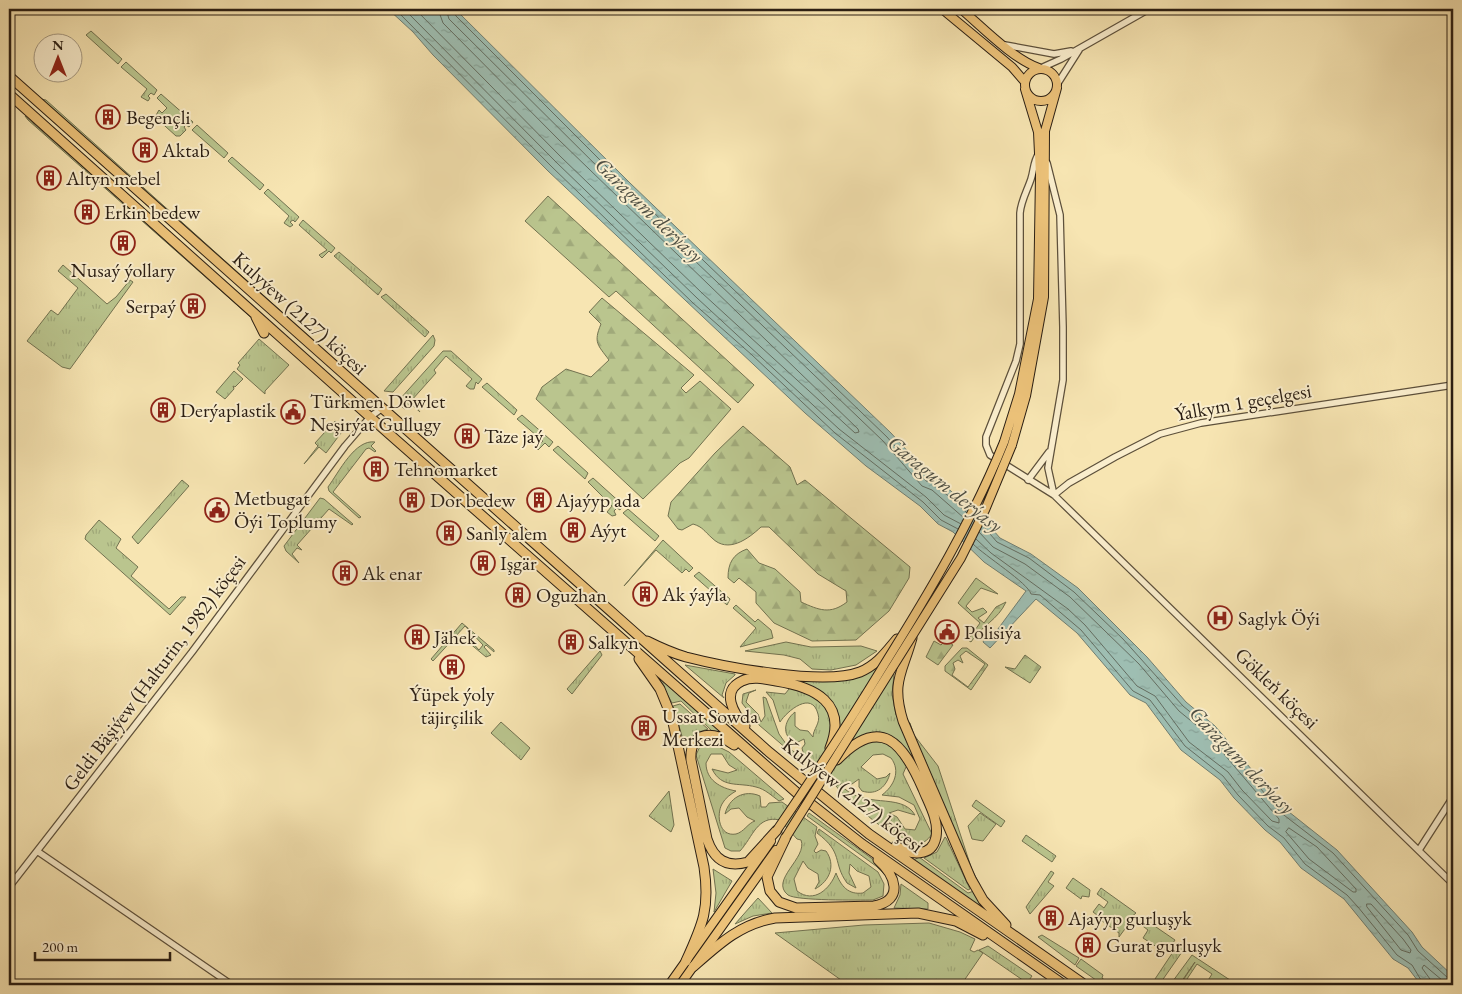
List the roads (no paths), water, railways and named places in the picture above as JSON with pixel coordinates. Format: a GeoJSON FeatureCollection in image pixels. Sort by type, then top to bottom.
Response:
{"type":"FeatureCollection","features":[{"type":"Feature","properties":{"kind":"highway","name":"Kulyýew (2127) köçesi"},"geometry":{"type":"LineString","coordinates":[[9,76],[381,410],[768,752],[869,834],[1085,985]]}},
{"type":"Feature","properties":{"kind":"highway","name":"Kulyýew (2127) köçesi"},"geometry":{"type":"LineString","coordinates":[[9,94],[370,417],[762,763],[862,844],[1064,985]]}},
{"type":"Feature","properties":{"kind":"highway"},"geometry":{"type":"LineString","coordinates":[[254,312],[264,333]]}},
{"type":"Feature","properties":{"kind":"highway"},"geometry":{"type":"LineString","coordinates":[[768,752],[762,742],[739,719],[731,705],[730,696],[736,685],[747,679],[844,677],[861,672],[878,662],[908,636]]}},
{"type":"Feature","properties":{"kind":"highway"},"geometry":{"type":"LineString","coordinates":[[869,834],[912,854],[922,853],[930,848],[936,836],[935,818],[897,703],[899,675],[908,636]]}},
{"type":"Feature","properties":{"kind":"highway"},"geometry":{"type":"LineString","coordinates":[[637,637],[686,657],[784,678],[813,691],[824,699],[831,708],[836,720],[829,761]]}},
{"type":"Feature","properties":{"kind":"highway"},"geometry":{"type":"LineString","coordinates":[[630,647],[660,689],[672,718],[704,867],[708,890],[706,910],[690,964]]}},
{"type":"Feature","properties":{"kind":"highway"},"geometry":{"type":"LineString","coordinates":[[762,763],[750,759],[727,740],[712,734],[698,739],[691,755],[707,839],[717,858],[732,865],[748,862],[754,858],[777,830]]}},
{"type":"Feature","properties":{"kind":"highway"},"geometry":{"type":"LineString","coordinates":[[829,761],[856,742],[877,736],[896,744],[919,770],[976,890],[991,910],[1028,945]]}},
{"type":"Feature","properties":{"kind":"highway"},"geometry":{"type":"LineString","coordinates":[[786,837],[768,872],[767,881],[775,899],[783,905],[796,908],[874,906],[888,901],[894,889],[891,874],[862,844]]}},
{"type":"Feature","properties":{"kind":"highway"},"geometry":{"type":"LineString","coordinates":[[690,964],[732,934],[753,923],[775,918],[847,914],[918,913],[935,915],[956,921],[1017,952]]}},
{"type":"Feature","properties":{"kind":"main road"},"geometry":{"type":"LineString","coordinates":[[942,9],[1012,67],[1031,98],[1042,101],[1052,97],[1057,86]]}},
{"type":"Feature","properties":{"kind":"main road"},"geometry":{"type":"LineString","coordinates":[[669,985],[690,964],[786,837],[829,761],[970,542],[1012,445],[1026,396],[1044,297],[1045,131],[1057,86],[1054,74],[1029,65],[961,9]]}},
{"type":"Feature","properties":{"kind":"main road"},"geometry":{"type":"LineString","coordinates":[[908,636],[965,529],[1004,442],[1019,394],[1038,299],[1038,132],[1025,86],[1032,71],[1041,68]]}},
{"type":"Feature","properties":{"kind":"main road"},"geometry":{"type":"LineString","coordinates":[[680,985],[690,964],[777,830],[829,761]]}},
{"type":"Feature","properties":{"kind":"street"},"geometry":{"type":"LineString","coordinates":[[1041,68],[1081,48],[1149,9]]}},
{"type":"Feature","properties":{"kind":"street"},"geometry":{"type":"LineString","coordinates":[[1005,45],[1054,54],[1081,48]]}},
{"type":"Feature","properties":{"kind":"street"},"geometry":{"type":"LineString","coordinates":[[1057,86],[1081,48]]}},
{"type":"Feature","properties":{"kind":"street","name":"Gökleň köçesi"},"geometry":{"type":"LineString","coordinates":[[1039,152],[1034,161],[1032,177],[1021,204],[1020,213],[1020,344],[1016,361],[986,437],[986,445],[990,455],[1054,495],[1453,884]]}},
{"type":"Feature","properties":{"kind":"street"},"geometry":{"type":"LineString","coordinates":[[1046,161],[1060,215],[1064,328],[1063,380],[1048,468],[1054,495]]}},
{"type":"Feature","properties":{"kind":"street","name":"Ýalkym 1 geçelgesi"},"geometry":{"type":"LineString","coordinates":[[1054,495],[1068,483],[1160,434],[1194,425],[1261,412],[1453,385]]}},
{"type":"Feature","properties":{"kind":"street","name":"Geldi Bäşiýew (Halturin, 1982) köçesi"},"geometry":{"type":"LineString","coordinates":[[9,888],[192,652],[339,454],[370,417],[381,410]]}},
{"type":"Feature","properties":{"kind":"street"},"geometry":{"type":"LineString","coordinates":[[1028,480],[1050,452]]}},
{"type":"Feature","properties":{"kind":"street"},"geometry":{"type":"LineString","coordinates":[[1419,850],[1453,797]]}},
{"type":"Feature","properties":{"kind":"street"},"geometry":{"type":"LineString","coordinates":[[37,851],[232,985]]}},
{"type":"Feature","properties":{"kind":"water","name":"Garagum derýasy"},"geometry":{"type":"Polygon","coordinates":[[[388,9],[455,9],[630,183],[891,433],[930,478],[935,477],[986,522],[1000,538],[1031,554],[1078,588],[1147,657],[1186,702],[1215,726],[1284,808],[1337,850],[1412,932],[1422,947],[1453,976],[1453,985],[1421,985],[1408,968],[1393,959],[1344,899],[1301,868],[1280,842],[1265,830],[1234,798],[1220,780],[1181,750],[1146,703],[1130,695],[1077,633],[1036,599],[990,648],[983,642],[985,638],[992,637],[1026,591],[984,562],[953,532],[938,524],[920,506],[866,466],[805,413],[548,171],[433,55],[413,32],[388,9]]]}},
{"type":"Feature","properties":{"kind":"place","name":"Begençli"},"geometry":{"type":"Point","coordinates":[108,117]}},
{"type":"Feature","properties":{"kind":"place","name":"Aktab"},"geometry":{"type":"Point","coordinates":[145,150]}},
{"type":"Feature","properties":{"kind":"place","name":"Altyn mebel"},"geometry":{"type":"Point","coordinates":[49,178]}},
{"type":"Feature","properties":{"kind":"place","name":"Erkin bedew"},"geometry":{"type":"Point","coordinates":[87,212]}},
{"type":"Feature","properties":{"kind":"place","name":"Nusaý ýollary"},"geometry":{"type":"Point","coordinates":[123,243]}},
{"type":"Feature","properties":{"kind":"place","name":"Serpaý"},"geometry":{"type":"Point","coordinates":[193,306]}},
{"type":"Feature","properties":{"kind":"place","name":"Derýaplastik"},"geometry":{"type":"Point","coordinates":[163,410]}},
{"type":"Feature","properties":{"kind":"place","name":"Türkmen Döwlet Neşirýat Gullugy"},"geometry":{"type":"Point","coordinates":[293,412]}},
{"type":"Feature","properties":{"kind":"place","name":"Täze jaý"},"geometry":{"type":"Point","coordinates":[467,436]}},
{"type":"Feature","properties":{"kind":"place","name":"Tehnomarket"},"geometry":{"type":"Point","coordinates":[376,469]}},
{"type":"Feature","properties":{"kind":"place","name":"Dor bedew"},"geometry":{"type":"Point","coordinates":[412,500]}},
{"type":"Feature","properties":{"kind":"place","name":"Ajaýyp ada"},"geometry":{"type":"Point","coordinates":[539,500]}},
{"type":"Feature","properties":{"kind":"place","name":"Metbugat Öýi Toplumy"},"geometry":{"type":"Point","coordinates":[217,510]}},
{"type":"Feature","properties":{"kind":"place","name":"Aýyt"},"geometry":{"type":"Point","coordinates":[573,530]}},
{"type":"Feature","properties":{"kind":"place","name":"Sanly alem"},"geometry":{"type":"Point","coordinates":[449,533]}},
{"type":"Feature","properties":{"kind":"place","name":"Işgär"},"geometry":{"type":"Point","coordinates":[483,563]}},
{"type":"Feature","properties":{"kind":"place","name":"Ak enar"},"geometry":{"type":"Point","coordinates":[345,573]}},
{"type":"Feature","properties":{"kind":"place","name":"Ak ýaýla"},"geometry":{"type":"Point","coordinates":[645,594]}},
{"type":"Feature","properties":{"kind":"place","name":"Oguzhan"},"geometry":{"type":"Point","coordinates":[518,595]}},
{"type":"Feature","properties":{"kind":"place","name":"Saglyk Öýi"},"geometry":{"type":"Point","coordinates":[1220,618]}},
{"type":"Feature","properties":{"kind":"place","name":"Polisiýa"},"geometry":{"type":"Point","coordinates":[947,632]}},
{"type":"Feature","properties":{"kind":"place","name":"Jähek"},"geometry":{"type":"Point","coordinates":[417,637]}},
{"type":"Feature","properties":{"kind":"place","name":"Salkyn"},"geometry":{"type":"Point","coordinates":[571,642]}},
{"type":"Feature","properties":{"kind":"place","name":"Ýüpek ýoly täjirçilik"},"geometry":{"type":"Point","coordinates":[452,667]}},
{"type":"Feature","properties":{"kind":"place","name":"Ussat Sowda Merkezi"},"geometry":{"type":"Point","coordinates":[644,728]}},
{"type":"Feature","properties":{"kind":"place","name":"Ajaýyp gurluşyk"},"geometry":{"type":"Point","coordinates":[1051,918]}},
{"type":"Feature","properties":{"kind":"place","name":"Gurat gurluşyk"},"geometry":{"type":"Point","coordinates":[1088,945]}}]}
